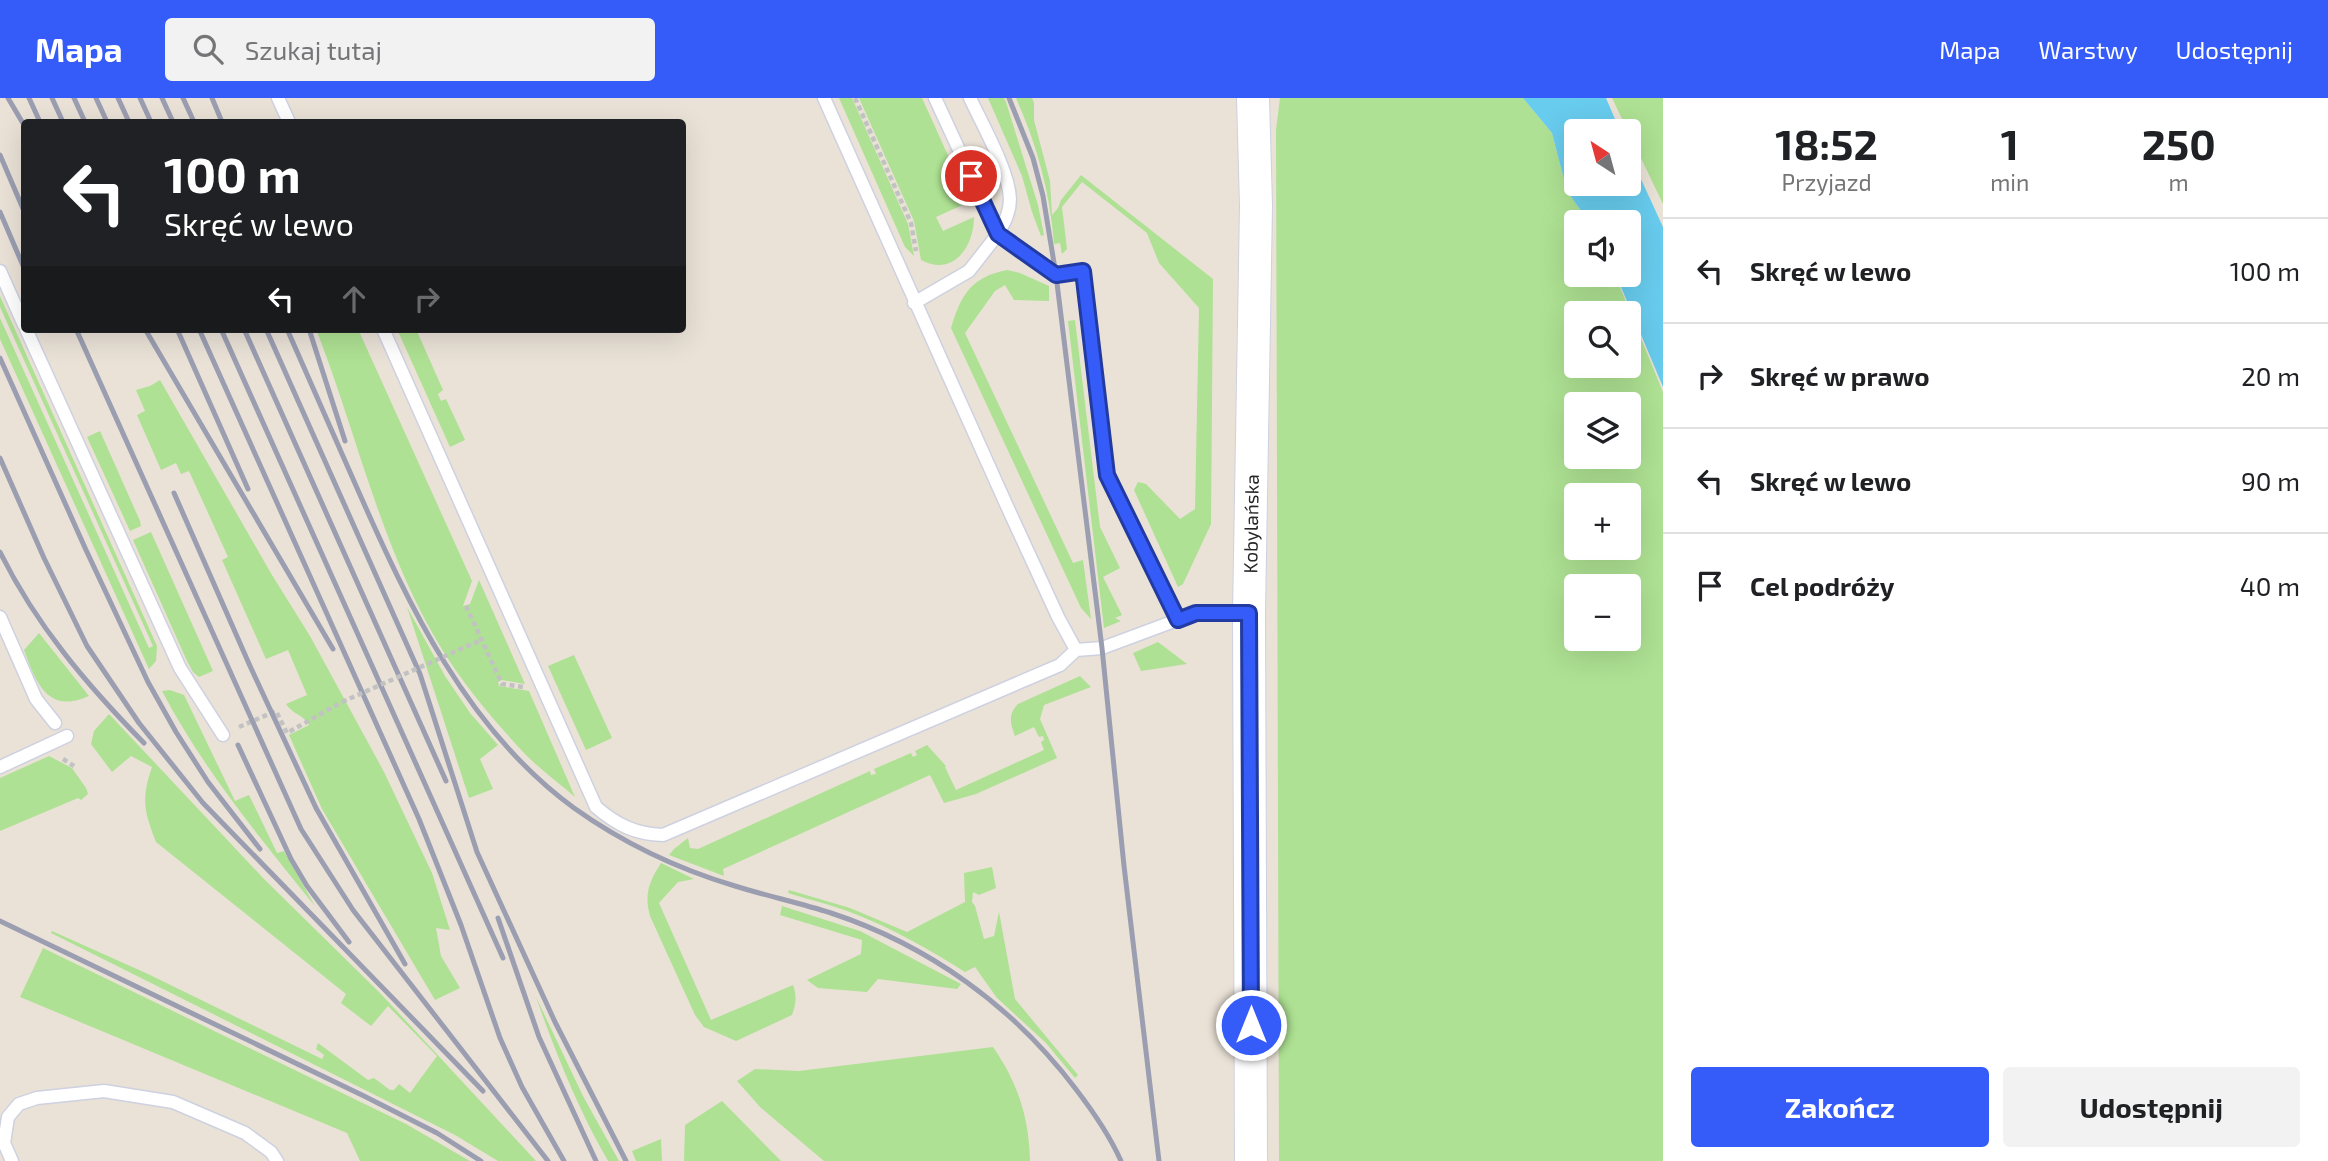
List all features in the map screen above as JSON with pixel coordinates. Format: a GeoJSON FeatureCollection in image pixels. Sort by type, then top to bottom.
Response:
{"type":"FeatureCollection","features":[{"type":"Feature","properties":{"kind":"street","name":"Kobylańska"},"geometry":{"type":"LineString","coordinates":[[1251,1161],[1249,613],[1256,205],[1253,98]]}},
{"type":"Feature","properties":{"kind":"lane"},"geometry":{"type":"LineString","coordinates":[[278,98],[288,119]]}},
{"type":"Feature","properties":{"kind":"lane"},"geometry":{"type":"LineString","coordinates":[[824,98],[914,303],[1058,617],[1076,650]]}},
{"type":"Feature","properties":{"kind":"lane"},"geometry":{"type":"LineString","coordinates":[[936,98],[998,234],[1056,275],[1083,271],[1107,475],[1178,620]]}},
{"type":"Feature","properties":{"kind":"lane"},"geometry":{"type":"LineString","coordinates":[[914,303],[969,271],[1007,219],[1010,200],[1007,182],[970,98]]}},
{"type":"Feature","properties":{"kind":"lane"},"geometry":{"type":"LineString","coordinates":[[0,271],[21,318]]}},
{"type":"Feature","properties":{"kind":"lane"},"geometry":{"type":"LineString","coordinates":[[28,333],[180,668],[223,735]]}},
{"type":"Feature","properties":{"kind":"lane"},"geometry":{"type":"LineString","coordinates":[[385,333],[596,807],[630,830],[648,835],[663,835],[1060,665],[1076,650],[1102,648],[1196,613],[1249,613]]}},
{"type":"Feature","properties":{"kind":"lane"},"geometry":{"type":"LineString","coordinates":[[0,617],[36,698],[55,723]]}},
{"type":"Feature","properties":{"kind":"lane"},"geometry":{"type":"LineString","coordinates":[[0,767],[67,736]]}},
{"type":"Feature","properties":{"kind":"lane"},"geometry":{"type":"LineString","coordinates":[[12,1161],[4,1143],[8,1117],[19,1104],[37,1098],[104,1091],[173,1102],[245,1133],[271,1152],[277,1161]]}},
{"type":"Feature","properties":{"kind":"path"},"geometry":{"type":"LineString","coordinates":[[855,98],[911,223],[917,259]]}},
{"type":"Feature","properties":{"kind":"path"},"geometry":{"type":"LineString","coordinates":[[466,606],[502,684],[527,688]]}},
{"type":"Feature","properties":{"kind":"path"},"geometry":{"type":"LineString","coordinates":[[223,735],[276,711],[287,733],[342,702],[481,640]]}},
{"type":"Feature","properties":{"kind":"green space"},"geometry":{"type":"Polygon","coordinates":[[[839,98],[852,98],[908,224],[914,256],[905,247],[839,98]]]}},
{"type":"Feature","properties":{"kind":"green space"},"geometry":{"type":"Polygon","coordinates":[[[859,98],[922,98],[969,202],[936,217],[943,231],[974,217],[966,248],[952,262],[943,265],[921,260],[914,221],[859,98]]]}},
{"type":"Feature","properties":{"kind":"green space"},"geometry":{"type":"Polygon","coordinates":[[[988,98],[1004,98],[1006,102],[1038,205],[1044,235],[1041,236],[1022,176],[988,98]]]}},
{"type":"Feature","properties":{"kind":"green space"},"geometry":{"type":"Polygon","coordinates":[[[1016,98],[1032,98],[1034,103],[1034,120],[1050,181],[1052,215],[1081,175],[1213,279],[1211,524],[1183,584],[1178,587],[1134,490],[1138,482],[1146,484],[1180,519],[1195,509],[1199,308],[1159,263],[1147,233],[1082,182],[1062,207],[1067,249],[1062,254],[1060,243],[1054,244],[1041,169],[1016,98]]]}},
{"type":"Feature","properties":{"kind":"green space"},"geometry":{"type":"Polygon","coordinates":[[[1280,98],[1523,98],[1552,133],[1564,179],[1564,196],[1571,196],[1580,210],[1564,210],[1564,287],[1620,287],[1626,301],[1564,301],[1564,378],[1641,378],[1641,338],[1663,392],[1663,1161],[1279,1161],[1276,130],[1280,98]]]}},
{"type":"Feature","properties":{"kind":"green space"},"geometry":{"type":"Polygon","coordinates":[[[1612,98],[1663,98],[1663,204],[1642,160],[1642,119],[1622,119],[1612,98]]]}},
{"type":"Feature","properties":{"kind":"green space"},"geometry":{"type":"Polygon","coordinates":[[[1007,270],[1049,286],[1049,301],[1014,300],[1005,285],[995,291],[965,333],[1073,563],[1083,560],[1091,619],[1081,608],[951,328],[969,289],[984,277],[1007,270]]]}},
{"type":"Feature","properties":{"kind":"green space"},"geometry":{"type":"Polygon","coordinates":[[[0,296],[157,646],[156,661],[149,669],[0,339],[0,318],[149,648],[153,646],[0,307],[0,296]]]}},
{"type":"Feature","properties":{"kind":"green space"},"geometry":{"type":"Polygon","coordinates":[[[1075,320],[1100,527],[1120,568],[1103,577],[1122,615],[1115,618],[1121,621],[1104,628],[1068,321],[1075,320]]]}},
{"type":"Feature","properties":{"kind":"green space"},"geometry":{"type":"Polygon","coordinates":[[[317,333],[360,333],[472,581],[463,606],[470,604],[479,580],[525,684],[502,680],[498,682],[499,686],[529,691],[575,797],[515,743],[471,692],[443,651],[403,574],[387,534],[317,333]]]}},
{"type":"Feature","properties":{"kind":"green space"},"geometry":{"type":"Polygon","coordinates":[[[399,333],[418,333],[443,390],[438,394],[441,401],[446,399],[465,440],[450,447],[399,333]]]}},
{"type":"Feature","properties":{"kind":"green space"},"geometry":{"type":"Polygon","coordinates":[[[160,380],[310,636],[384,772],[432,873],[450,930],[436,928],[441,956],[460,988],[435,1000],[322,809],[289,735],[309,725],[286,704],[307,695],[288,650],[266,659],[222,560],[228,557],[189,471],[181,474],[176,463],[161,470],[137,415],[145,411],[136,390],[160,380]]]}},
{"type":"Feature","properties":{"kind":"green space"},"geometry":{"type":"Polygon","coordinates":[[[100,431],[140,521],[141,526],[130,531],[87,437],[100,431]]]}},
{"type":"Feature","properties":{"kind":"green space"},"geometry":{"type":"Polygon","coordinates":[[[151,532],[213,671],[199,677],[187,661],[133,540],[151,532]]]}},
{"type":"Feature","properties":{"kind":"green space"},"geometry":{"type":"Polygon","coordinates":[[[407,607],[445,676],[470,713],[498,745],[480,759],[493,789],[469,798],[407,607]]]}},
{"type":"Feature","properties":{"kind":"green space"},"geometry":{"type":"Polygon","coordinates":[[[39,633],[89,696],[75,701],[63,701],[45,692],[33,673],[24,650],[39,633]]]}},
{"type":"Feature","properties":{"kind":"green space"},"geometry":{"type":"Polygon","coordinates":[[[1158,642],[1187,664],[1141,671],[1133,653],[1158,642]]]}},
{"type":"Feature","properties":{"kind":"green space"},"geometry":{"type":"Polygon","coordinates":[[[574,655],[612,738],[586,750],[548,666],[574,655]]]}},
{"type":"Feature","properties":{"kind":"green space"},"geometry":{"type":"Polygon","coordinates":[[[1080,676],[1091,687],[1044,705],[1040,719],[1057,758],[976,794],[944,803],[930,775],[723,869],[724,876],[669,855],[688,838],[690,848],[698,849],[870,771],[871,775],[876,774],[874,769],[911,753],[913,757],[917,755],[915,751],[927,745],[946,766],[956,790],[1044,750],[1041,742],[1044,740],[1043,736],[1039,737],[1034,727],[1015,736],[1011,715],[1018,704],[1080,676]]]}},
{"type":"Feature","properties":{"kind":"green space"},"geometry":{"type":"Polygon","coordinates":[[[170,690],[184,695],[235,801],[249,795],[277,853],[284,851],[315,906],[233,802],[195,748],[162,691],[170,690]]]}},
{"type":"Feature","properties":{"kind":"green space"},"geometry":{"type":"Polygon","coordinates":[[[109,714],[264,879],[381,994],[536,1161],[498,1161],[455,1135],[51,933],[52,931],[148,974],[322,1059],[324,1055],[316,1049],[318,1043],[368,1080],[374,1078],[390,1090],[394,1090],[399,1084],[410,1093],[437,1056],[388,1006],[371,1026],[341,1003],[346,994],[156,842],[145,805],[152,767],[131,756],[112,772],[91,744],[94,731],[109,714]]]}},
{"type":"Feature","properties":{"kind":"green space"},"geometry":{"type":"Polygon","coordinates":[[[49,756],[72,768],[88,794],[81,800],[78,798],[0,831],[0,778],[49,756]]]}},
{"type":"Feature","properties":{"kind":"green space"},"geometry":{"type":"Polygon","coordinates":[[[661,863],[694,879],[678,882],[659,903],[711,1020],[793,985],[796,1000],[792,1015],[736,1041],[704,1027],[695,1015],[650,916],[649,888],[661,863]]]}},
{"type":"Feature","properties":{"kind":"green space"},"geometry":{"type":"Polygon","coordinates":[[[992,867],[996,888],[979,895],[973,892],[972,902],[984,939],[994,936],[999,912],[1015,999],[1078,1075],[1075,1078],[1046,1043],[997,998],[975,967],[965,972],[912,940],[869,920],[788,893],[789,890],[850,908],[907,932],[965,902],[964,873],[992,867]]]}},
{"type":"Feature","properties":{"kind":"green space"},"geometry":{"type":"Polygon","coordinates":[[[782,906],[860,931],[961,984],[957,989],[878,979],[867,992],[818,988],[807,980],[861,954],[862,940],[780,915],[782,906]]]}},
{"type":"Feature","properties":{"kind":"green space"},"geometry":{"type":"Polygon","coordinates":[[[43,948],[406,1124],[470,1161],[360,1161],[347,1133],[20,997],[43,948]]]}},
{"type":"Feature","properties":{"kind":"green space"},"geometry":{"type":"Polygon","coordinates":[[[536,997],[583,1096],[619,1161],[608,1161],[587,1121],[536,997]]]}},
{"type":"Feature","properties":{"kind":"green space"},"geometry":{"type":"Polygon","coordinates":[[[993,1047],[1009,1074],[1020,1101],[1027,1130],[1030,1161],[824,1161],[761,1108],[737,1081],[755,1069],[799,1071],[993,1047]]]}},
{"type":"Feature","properties":{"kind":"green space"},"geometry":{"type":"Polygon","coordinates":[[[722,1101],[781,1161],[684,1161],[685,1125],[722,1101]]]}},
{"type":"Feature","properties":{"kind":"green space"},"geometry":{"type":"Polygon","coordinates":[[[661,1139],[662,1161],[636,1161],[632,1151],[661,1139]]]}},
{"type":"Feature","properties":{"kind":"water"},"geometry":{"type":"Polygon","coordinates":[[[1523,98],[1606,98],[1615,119],[1564,119],[1564,179],[1552,133],[1523,98]]]}},
{"type":"Feature","properties":{"kind":"water"},"geometry":{"type":"Polygon","coordinates":[[[1642,181],[1663,227],[1663,387],[1641,335],[1641,301],[1627,301],[1621,287],[1641,287],[1641,210],[1580,210],[1571,196],[1642,196],[1642,181]]]}},
{"type":"Feature","properties":{"kind":"railway"},"geometry":{"type":"LineString","coordinates":[[8,98],[21,120]]}},
{"type":"Feature","properties":{"kind":"railway"},"geometry":{"type":"LineString","coordinates":[[29,98],[39,119]]}},
{"type":"Feature","properties":{"kind":"railway"},"geometry":{"type":"LineString","coordinates":[[52,98],[62,119]]}},
{"type":"Feature","properties":{"kind":"railway"},"geometry":{"type":"LineString","coordinates":[[74,98],[84,119]]}},
{"type":"Feature","properties":{"kind":"railway"},"geometry":{"type":"LineString","coordinates":[[96,98],[106,119]]}},
{"type":"Feature","properties":{"kind":"railway"},"geometry":{"type":"LineString","coordinates":[[118,98],[128,119]]}},
{"type":"Feature","properties":{"kind":"railway"},"geometry":{"type":"LineString","coordinates":[[140,98],[150,119]]}},
{"type":"Feature","properties":{"kind":"railway"},"geometry":{"type":"LineString","coordinates":[[162,98],[172,119]]}},
{"type":"Feature","properties":{"kind":"railway"},"geometry":{"type":"LineString","coordinates":[[183,98],[193,119]]}},
{"type":"Feature","properties":{"kind":"railway"},"geometry":{"type":"LineString","coordinates":[[212,98],[221,119]]}},
{"type":"Feature","properties":{"kind":"railway"},"geometry":{"type":"LineString","coordinates":[[1009,98],[1033,158],[1043,196],[1056,275],[1102,648],[1124,866],[1159,1161]]}},
{"type":"Feature","properties":{"kind":"railway"},"geometry":{"type":"LineString","coordinates":[[0,155],[21,204]]}},
{"type":"Feature","properties":{"kind":"railway"},"geometry":{"type":"LineString","coordinates":[[0,212],[21,261]]}},
{"type":"Feature","properties":{"kind":"railway"},"geometry":{"type":"LineString","coordinates":[[78,333],[301,829],[353,910],[548,1161]]}},
{"type":"Feature","properties":{"kind":"railway"},"geometry":{"type":"LineString","coordinates":[[147,333],[333,649]]}},
{"type":"Feature","properties":{"kind":"railway"},"geometry":{"type":"LineString","coordinates":[[179,333],[248,489]]}},
{"type":"Feature","properties":{"kind":"railway"},"geometry":{"type":"LineString","coordinates":[[201,333],[419,819],[461,925],[500,1038],[522,1087],[564,1161]]}},
{"type":"Feature","properties":{"kind":"railway"},"geometry":{"type":"LineString","coordinates":[[223,333],[503,958]]}},
{"type":"Feature","properties":{"kind":"railway"},"geometry":{"type":"LineString","coordinates":[[246,333],[446,781]]}},
{"type":"Feature","properties":{"kind":"railway"},"geometry":{"type":"LineString","coordinates":[[268,333],[420,674],[477,852],[555,1022],[626,1161]]}},
{"type":"Feature","properties":{"kind":"railway"},"geometry":{"type":"LineString","coordinates":[[289,333],[377,532],[420,621],[472,704],[502,742],[536,777],[593,821],[652,854],[714,879],[819,909],[867,926],[901,942],[966,982],[996,1005],[1051,1058],[1094,1114],[1121,1161]]}},
{"type":"Feature","properties":{"kind":"railway"},"geometry":{"type":"LineString","coordinates":[[310,333],[345,441]]}},
{"type":"Feature","properties":{"kind":"railway"},"geometry":{"type":"LineString","coordinates":[[0,358],[148,682],[208,782],[260,849]]}},
{"type":"Feature","properties":{"kind":"railway"},"geometry":{"type":"LineString","coordinates":[[0,458],[87,646],[139,723],[203,803],[483,1091]]}},
{"type":"Feature","properties":{"kind":"railway"},"geometry":{"type":"LineString","coordinates":[[174,493],[316,808],[405,964]]}},
{"type":"Feature","properties":{"kind":"railway"},"geometry":{"type":"LineString","coordinates":[[0,552],[14,579],[64,653],[144,743]]}},
{"type":"Feature","properties":{"kind":"railway"},"geometry":{"type":"LineString","coordinates":[[238,745],[291,859],[307,886],[349,942]]}},
{"type":"Feature","properties":{"kind":"railway"},"geometry":{"type":"LineString","coordinates":[[498,918],[539,1037],[596,1161]]}},
{"type":"Feature","properties":{"kind":"railway"},"geometry":{"type":"LineString","coordinates":[[0,921],[364,1096],[437,1133],[481,1161]]}},
{"type":"Feature","properties":{"kind":"route"},"geometry":{"type":"LineString","coordinates":[[971,176],[998,234],[1056,275],[1083,271],[1107,475],[1178,620],[1196,613],[1249,613],[1251,1025]]}}]}
